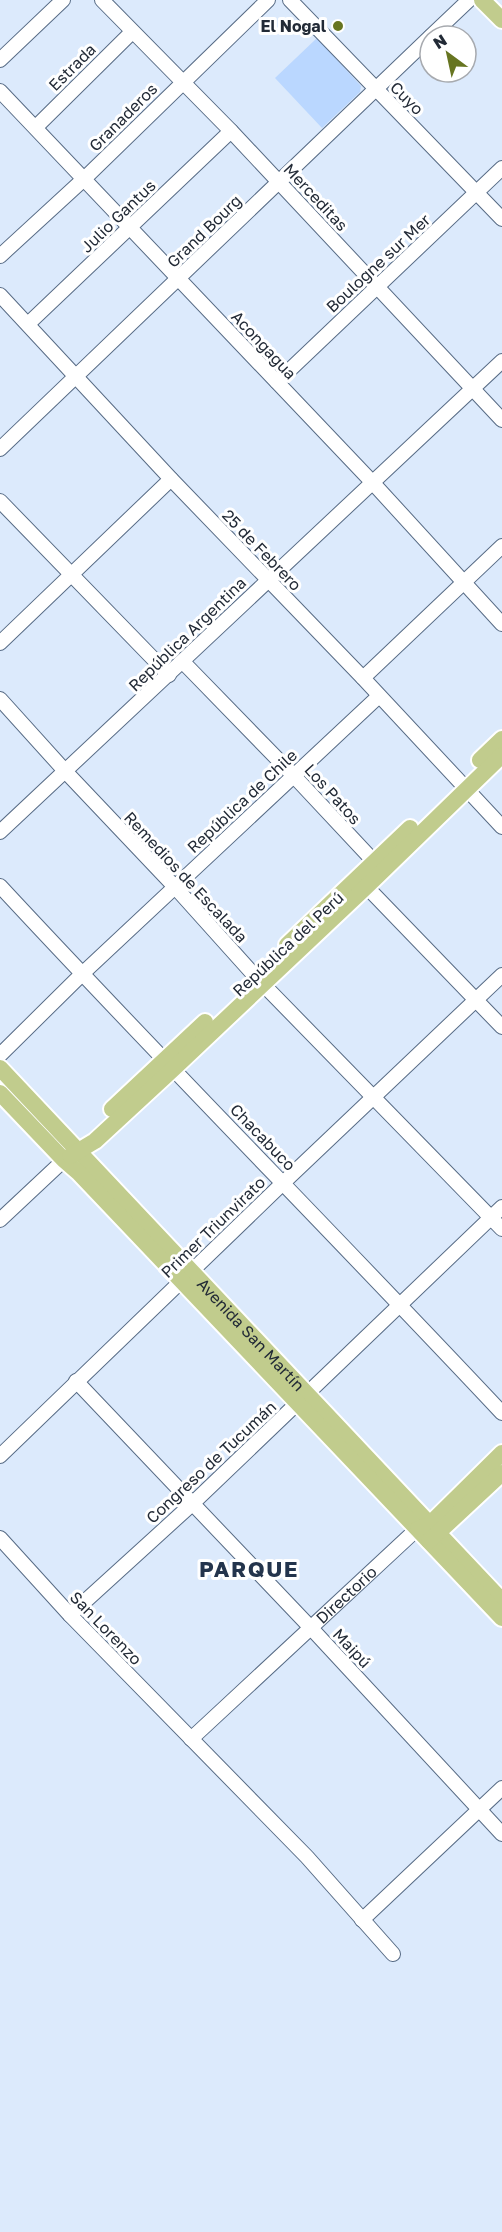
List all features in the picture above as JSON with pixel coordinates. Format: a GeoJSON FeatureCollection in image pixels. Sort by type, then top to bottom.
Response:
{"type":"FeatureCollection","features":[{"type":"Feature","properties":{"kind":"main road"},"geometry":{"type":"LineString","coordinates":[[482,0],[502,20]]}},
{"type":"Feature","properties":{"kind":"main road"},"geometry":{"type":"LineString","coordinates":[[498,0],[502,4]]}},
{"type":"Feature","properties":{"kind":"main road","name":"República del Perú"},"geometry":{"type":"LineString","coordinates":[[71,1155],[95,1141],[168,1065],[463,785],[502,740]]}},
{"type":"Feature","properties":{"kind":"main road","name":"República del Perú"},"geometry":{"type":"LineString","coordinates":[[463,785],[502,755]]}},
{"type":"Feature","properties":{"kind":"main road","name":"Avenida San Martín"},"geometry":{"type":"LineString","coordinates":[[0,1068],[71,1155],[79,1173],[186,1276],[302,1398],[428,1532],[502,1618]]}},
{"type":"Feature","properties":{"kind":"main road","name":"Avenida San Martín"},"geometry":{"type":"LineString","coordinates":[[0,1093],[71,1155]]}},
{"type":"Feature","properties":{"kind":"main road","name":"Directorio"},"geometry":{"type":"LineString","coordinates":[[428,1532],[502,1453]]}},
{"type":"Feature","properties":{"kind":"main road","name":"Directorio"},"geometry":{"type":"LineString","coordinates":[[428,1532],[502,1473]]}},
{"type":"Feature","properties":{"kind":"main road","name":"Avenida San Martín"},"geometry":{"type":"LineString","coordinates":[[428,1532],[502,1601]]}},
{"type":"Feature","properties":{"kind":"street"},"geometry":{"type":"LineString","coordinates":[[0,60],[63,0]]}},
{"type":"Feature","properties":{"kind":"street","name":"Merceditas"},"geometry":{"type":"LineString","coordinates":[[102,0],[231,131],[502,420]]}},
{"type":"Feature","properties":{"kind":"street","name":"Granaderos"},"geometry":{"type":"LineString","coordinates":[[0,256],[85,178],[268,0]]}},
{"type":"Feature","properties":{"kind":"street","name":"Cuyo"},"geometry":{"type":"LineString","coordinates":[[290,0],[502,219]]}},
{"type":"Feature","properties":{"kind":"street","name":"Grand Bourg"},"geometry":{"type":"LineString","coordinates":[[444,24],[469,0]]}},
{"type":"Feature","properties":{"kind":"street","name":"Estrada"},"geometry":{"type":"LineString","coordinates":[[36,126],[132,32]]}},
{"type":"Feature","properties":{"kind":"street","name":"Grand Bourg"},"geometry":{"type":"LineString","coordinates":[[0,449],[418,49]]}},
{"type":"Feature","properties":{"kind":"street","name":"Acongagua"},"geometry":{"type":"LineString","coordinates":[[0,90],[373,483],[502,624]]}},
{"type":"Feature","properties":{"kind":"street","name":"Julio Gantus"},"geometry":{"type":"LineString","coordinates":[[28,324],[231,131]]}},
{"type":"Feature","properties":{"kind":"street","name":"Boulogne sur Mer"},"geometry":{"type":"LineString","coordinates":[[277,382],[502,168]]}},
{"type":"Feature","properties":{"kind":"street","name":"25 de Febrero"},"geometry":{"type":"LineString","coordinates":[[0,295],[171,479],[363,678],[502,827]]}},
{"type":"Feature","properties":{"kind":"street","name":"República Argentina"},"geometry":{"type":"LineString","coordinates":[[0,832],[170,675],[268,579],[502,361]]}},
{"type":"Feature","properties":{"kind":"street"},"geometry":{"type":"LineString","coordinates":[[0,643],[171,479]]}},
{"type":"Feature","properties":{"kind":"street"},"geometry":{"type":"LineString","coordinates":[[0,501],[170,675]]}},
{"type":"Feature","properties":{"kind":"street"},"geometry":{"type":"LineString","coordinates":[[363,678],[502,546]]}},
{"type":"Feature","properties":{"kind":"street","name":"Los Patos"},"geometry":{"type":"LineString","coordinates":[[183,662],[293,775],[378,867]]}},
{"type":"Feature","properties":{"kind":"street","name":"República de Chile"},"geometry":{"type":"LineString","coordinates":[[0,1055],[82,974],[379,696]]}},
{"type":"Feature","properties":{"kind":"street","name":"Remedios de Escalada"},"geometry":{"type":"LineString","coordinates":[[0,699],[258,979],[502,1229]]}},
{"type":"Feature","properties":{"kind":"street"},"geometry":{"type":"LineString","coordinates":[[362,883],[502,1027]]}},
{"type":"Feature","properties":{"kind":"street","name":"Chacabuco"},"geometry":{"type":"LineString","coordinates":[[0,886],[168,1065],[284,1182],[502,1413]]}},
{"type":"Feature","properties":{"kind":"street","name":"Primer Triunvirato"},"geometry":{"type":"LineString","coordinates":[[0,1456],[373,1096],[502,975]]}},
{"type":"Feature","properties":{"kind":"street","name":"República del Perú"},"geometry":{"type":"LineString","coordinates":[[0,1220],[71,1155]]}},
{"type":"Feature","properties":{"kind":"street","name":"Congreso de Tucumán"},"geometry":{"type":"LineString","coordinates":[[70,1615],[192,1503],[502,1207]]}},
{"type":"Feature","properties":{"kind":"street","name":"Maipú"},"geometry":{"type":"LineString","coordinates":[[76,1381],[311,1628],[502,1834]]}},
{"type":"Feature","properties":{"kind":"street","name":"Directorio"},"geometry":{"type":"LineString","coordinates":[[191,1738],[311,1628],[428,1532]]}},
{"type":"Feature","properties":{"kind":"street","name":"San Lorenzo"},"geometry":{"type":"LineString","coordinates":[[0,1538],[70,1615],[307,1857],[393,1953]]}},
{"type":"Feature","properties":{"kind":"street"},"geometry":{"type":"LineString","coordinates":[[362,1920],[502,1788]]}},
{"type":"Feature","properties":{"kind":"shaded area"},"geometry":{"type":"Polygon","coordinates":[[[317,38],[361,86],[360,92],[322,128],[275,78],[317,38]]]}},
{"type":"Feature","properties":{"kind":"place","name":"El Nogal"},"geometry":{"type":"Point","coordinates":[338,26]}},
{"type":"Feature","properties":{"kind":"district","name":"PARQUE"},"geometry":{"type":"Point","coordinates":[249,1569]}}]}
